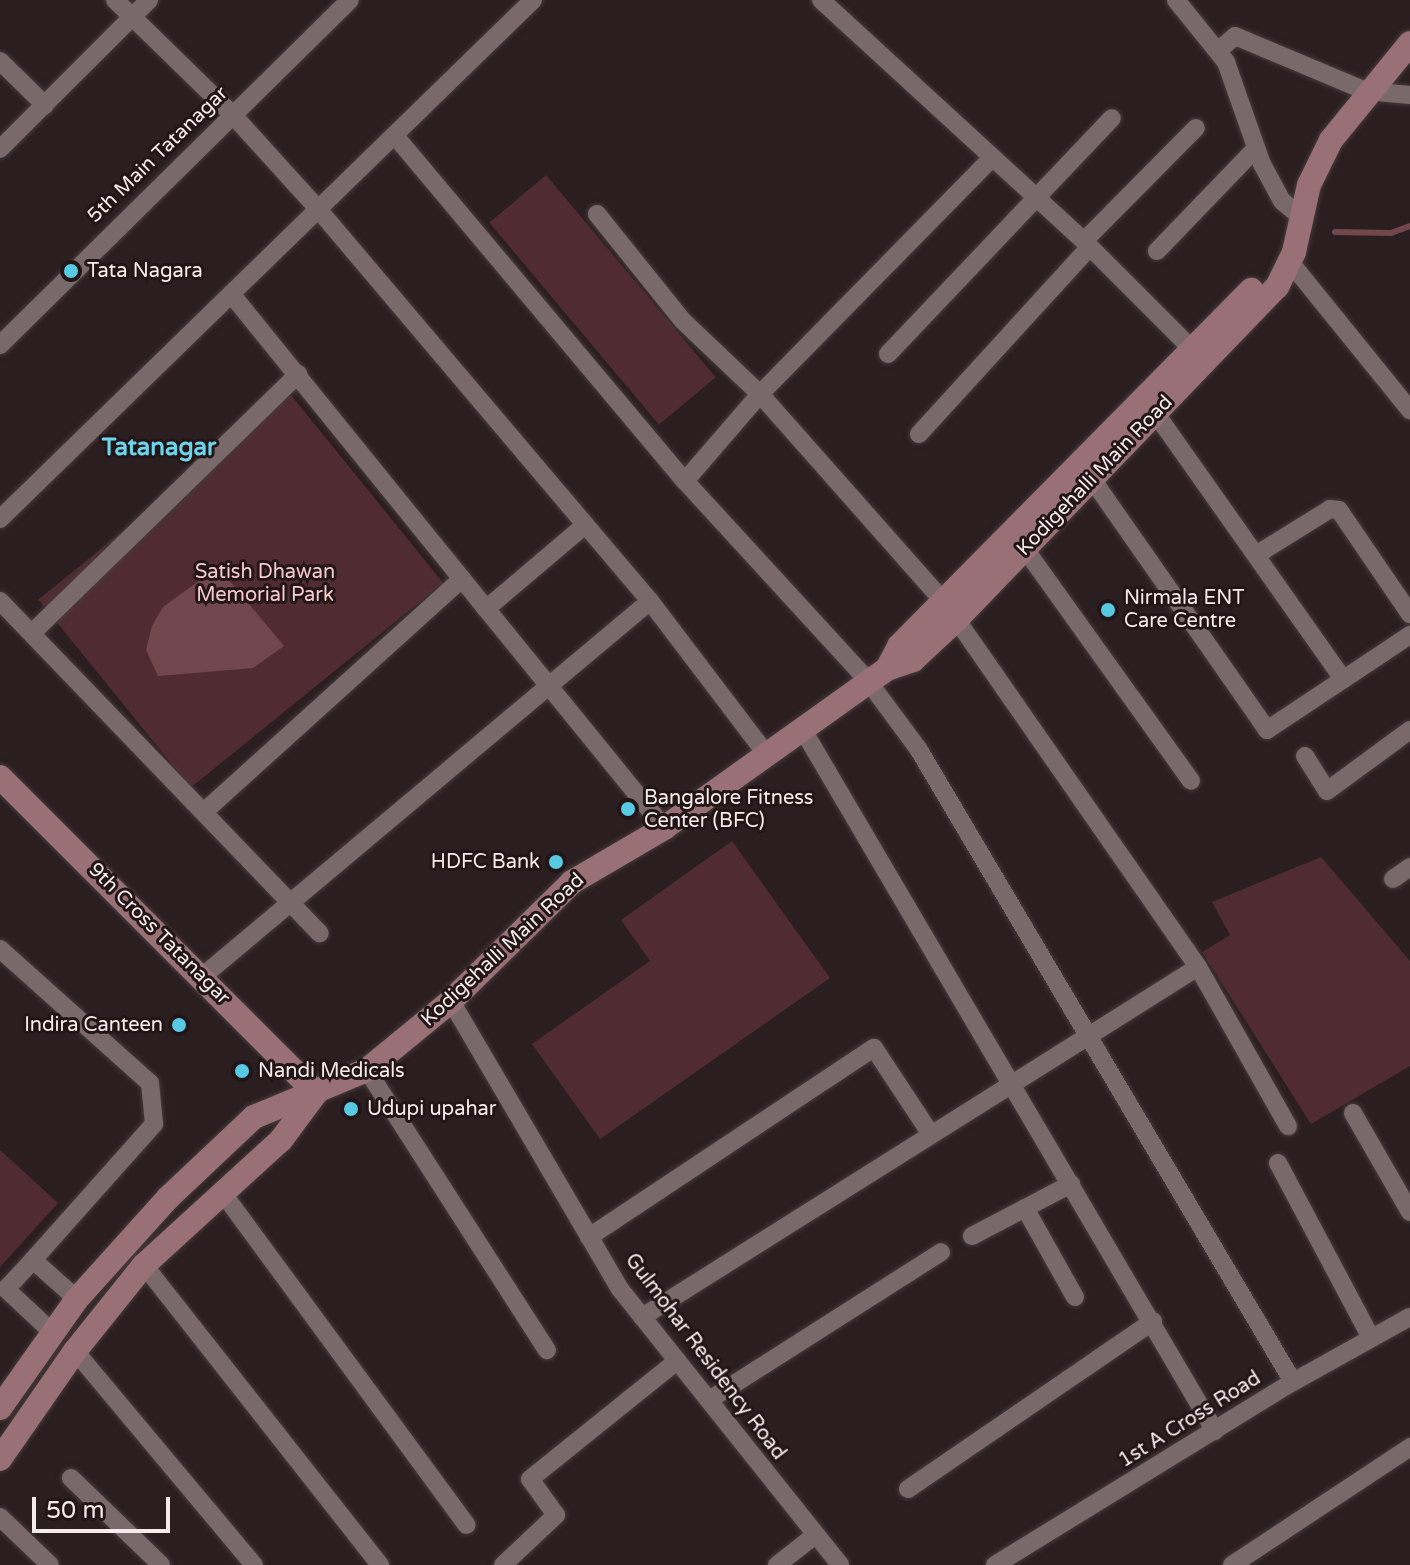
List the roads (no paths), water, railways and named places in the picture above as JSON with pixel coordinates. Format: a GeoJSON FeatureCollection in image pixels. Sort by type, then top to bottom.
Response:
{"type":"FeatureCollection","features":[{"type":"Feature","properties":{"kind":"street"},"geometry":{"type":"LineString","coordinates":[[115,0],[232,114],[318,209],[650,601],[767,755]]}},
{"type":"Feature","properties":{"kind":"street"},"geometry":{"type":"LineString","coordinates":[[0,149],[149,0]]}},
{"type":"Feature","properties":{"kind":"street","name":"5th Main Tatanagar"},"geometry":{"type":"LineString","coordinates":[[0,345],[350,0]]}},
{"type":"Feature","properties":{"kind":"street"},"geometry":{"type":"LineString","coordinates":[[0,519],[396,137],[533,0]]}},
{"type":"Feature","properties":{"kind":"street"},"geometry":{"type":"LineString","coordinates":[[821,0],[1087,244],[1199,356]]}},
{"type":"Feature","properties":{"kind":"street"},"geometry":{"type":"LineString","coordinates":[[1176,0],[1219,50],[1255,149],[1282,201],[1300,216]]}},
{"type":"Feature","properties":{"kind":"street"},"geometry":{"type":"LineString","coordinates":[[1219,50],[1235,36],[1366,91],[1410,95]]}},
{"type":"Feature","properties":{"kind":"street","name":"Kodigehalli Main Road"},"geometry":{"type":"LineString","coordinates":[[0,1408],[77,1299],[168,1198],[254,1117],[367,1070],[451,1001],[572,882],[664,828],[878,675],[913,660],[951,612],[1150,406],[1199,356],[1277,287],[1288,264],[1300,216],[1325,151],[1366,91],[1410,43]]}},
{"type":"Feature","properties":{"kind":"street"},"geometry":{"type":"LineString","coordinates":[[0,61],[45,105]]}},
{"type":"Feature","properties":{"kind":"street"},"geometry":{"type":"LineString","coordinates":[[888,354],[1112,118]]}},
{"type":"Feature","properties":{"kind":"street"},"geometry":{"type":"LineString","coordinates":[[919,434],[1087,244],[1196,128]]}},
{"type":"Feature","properties":{"kind":"street"},"geometry":{"type":"LineString","coordinates":[[396,137],[685,481],[878,675],[1086,1036],[1293,1382]]}},
{"type":"Feature","properties":{"kind":"street"},"geometry":{"type":"LineString","coordinates":[[1157,251],[1255,149]]}},
{"type":"Feature","properties":{"kind":"street"},"geometry":{"type":"LineString","coordinates":[[685,481],[760,394],[991,159]]}},
{"type":"Feature","properties":{"kind":"street"},"geometry":{"type":"LineString","coordinates":[[597,214],[683,321],[760,394],[951,612],[1198,967],[1288,1126]]}},
{"type":"Feature","properties":{"kind":"street"},"geometry":{"type":"LineString","coordinates":[[1288,264],[1410,410]]}},
{"type":"Feature","properties":{"kind":"street"},"geometry":{"type":"LineString","coordinates":[[231,294],[664,828]]}},
{"type":"Feature","properties":{"kind":"street"},"geometry":{"type":"LineString","coordinates":[[33,632],[298,374]]}},
{"type":"Feature","properties":{"kind":"street"},"geometry":{"type":"LineString","coordinates":[[1150,406],[1343,679]]}},
{"type":"Feature","properties":{"kind":"street","name":"Kodigehalli Main Road"},"geometry":{"type":"LineString","coordinates":[[951,612],[1025,549],[1092,479],[1150,406]]}},
{"type":"Feature","properties":{"kind":"street"},"geometry":{"type":"LineString","coordinates":[[1092,479],[1267,730],[1410,635]]}},
{"type":"Feature","properties":{"kind":"street"},"geometry":{"type":"LineString","coordinates":[[1256,555],[1330,509],[1339,510],[1410,614]]}},
{"type":"Feature","properties":{"kind":"street"},"geometry":{"type":"LineString","coordinates":[[486,609],[585,525]]}},
{"type":"Feature","properties":{"kind":"street"},"geometry":{"type":"LineString","coordinates":[[1025,549],[1191,781]]}},
{"type":"Feature","properties":{"kind":"street"},"geometry":{"type":"LineString","coordinates":[[206,810],[462,579]]}},
{"type":"Feature","properties":{"kind":"street"},"geometry":{"type":"LineString","coordinates":[[0,601],[206,810],[320,933]]}},
{"type":"Feature","properties":{"kind":"street"},"geometry":{"type":"LineString","coordinates":[[203,976],[650,601]]}},
{"type":"Feature","properties":{"kind":"street"},"geometry":{"type":"LineString","coordinates":[[803,730],[1215,1431]]}},
{"type":"Feature","properties":{"kind":"street"},"geometry":{"type":"LineString","coordinates":[[1305,756],[1327,791],[1410,730]]}},
{"type":"Feature","properties":{"kind":"street","name":"9th Cross Tatanagar"},"geometry":{"type":"LineString","coordinates":[[0,777],[203,976],[316,1093]]}},
{"type":"Feature","properties":{"kind":"street"},"geometry":{"type":"LineString","coordinates":[[1393,879],[1410,867]]}},
{"type":"Feature","properties":{"kind":"street"},"geometry":{"type":"LineString","coordinates":[[0,949],[150,1083],[154,1124],[3,1293],[52,1332]]}},
{"type":"Feature","properties":{"kind":"street"},"geometry":{"type":"LineString","coordinates":[[642,1317],[1009,1083],[1198,967]]}},
{"type":"Feature","properties":{"kind":"street","name":"Gulmohar Residency Road"},"geometry":{"type":"LineString","coordinates":[[451,1001],[589,1237],[642,1317],[840,1565]]}},
{"type":"Feature","properties":{"kind":"street"},"geometry":{"type":"LineString","coordinates":[[589,1237],[874,1048],[930,1133]]}},
{"type":"Feature","properties":{"kind":"street"},"geometry":{"type":"LineString","coordinates":[[367,1070],[547,1350]]}},
{"type":"Feature","properties":{"kind":"street","name":"Kodigehalli Main Road"},"geometry":{"type":"LineString","coordinates":[[0,1459],[75,1351],[144,1265],[281,1140],[316,1093]]}},
{"type":"Feature","properties":{"kind":"street"},"geometry":{"type":"LineString","coordinates":[[1353,1113],[1410,1212]]}},
{"type":"Feature","properties":{"kind":"street"},"geometry":{"type":"LineString","coordinates":[[1278,1163],[1371,1338]]}},
{"type":"Feature","properties":{"kind":"street"},"geometry":{"type":"LineString","coordinates":[[972,1236],[1071,1184]]}},
{"type":"Feature","properties":{"kind":"street"},"geometry":{"type":"LineString","coordinates":[[222,1192],[467,1525]]}},
{"type":"Feature","properties":{"kind":"street"},"geometry":{"type":"LineString","coordinates":[[1025,1208],[1075,1297]]}},
{"type":"Feature","properties":{"kind":"street"},"geometry":{"type":"LineString","coordinates":[[709,1400],[941,1252]]}},
{"type":"Feature","properties":{"kind":"street"},"geometry":{"type":"LineString","coordinates":[[33,1260],[77,1299]]}},
{"type":"Feature","properties":{"kind":"street"},"geometry":{"type":"LineString","coordinates":[[144,1265],[380,1565]]}},
{"type":"Feature","properties":{"kind":"street","name":"1st A Cross Road"},"geometry":{"type":"LineString","coordinates":[[995,1565],[1293,1382],[1410,1317]]}},
{"type":"Feature","properties":{"kind":"street"},"geometry":{"type":"LineString","coordinates":[[908,1489],[1153,1321]]}},
{"type":"Feature","properties":{"kind":"street"},"geometry":{"type":"LineString","coordinates":[[75,1351],[254,1565]]}},
{"type":"Feature","properties":{"kind":"street"},"geometry":{"type":"LineString","coordinates":[[503,1565],[556,1515],[530,1479],[677,1361]]}},
{"type":"Feature","properties":{"kind":"street"},"geometry":{"type":"LineString","coordinates":[[1232,1565],[1410,1447]]}},
{"type":"Feature","properties":{"kind":"street"},"geometry":{"type":"LineString","coordinates":[[71,1478],[161,1565]]}},
{"type":"Feature","properties":{"kind":"street"},"geometry":{"type":"LineString","coordinates":[[0,1517],[50,1565]]}},
{"type":"Feature","properties":{"kind":"street"},"geometry":{"type":"LineString","coordinates":[[777,1565],[814,1536]]}},
{"type":"Feature","properties":{"kind":"waterway"},"geometry":{"type":"LineString","coordinates":[[1335,232],[1391,233],[1410,226]]}},
{"type":"Feature","properties":{"kind":"place","name":"Tata Nagara"},"geometry":{"type":"Point","coordinates":[71,271]}},
{"type":"Feature","properties":{"kind":"place","name":"Nirmala ENT Care Centre"},"geometry":{"type":"Point","coordinates":[1108,610]}},
{"type":"Feature","properties":{"kind":"place","name":"Bangalore Fitness Center (BFC)"},"geometry":{"type":"Point","coordinates":[628,809]}},
{"type":"Feature","properties":{"kind":"place","name":"HDFC Bank"},"geometry":{"type":"Point","coordinates":[556,862]}},
{"type":"Feature","properties":{"kind":"place","name":"Indira Canteen"},"geometry":{"type":"Point","coordinates":[179,1025]}},
{"type":"Feature","properties":{"kind":"place","name":"Nandi Medicals"},"geometry":{"type":"Point","coordinates":[242,1071]}},
{"type":"Feature","properties":{"kind":"place","name":"Udupi upahar"},"geometry":{"type":"Point","coordinates":[351,1109]}},
{"type":"Feature","properties":{"kind":"district","name":"Tatanagar"},"geometry":{"type":"Point","coordinates":[159,448]}},
{"type":"Feature","properties":{"kind":"park label","name":"Satish Dhawan Memorial Park"},"geometry":{"type":"Point","coordinates":[265,584]}}]}
